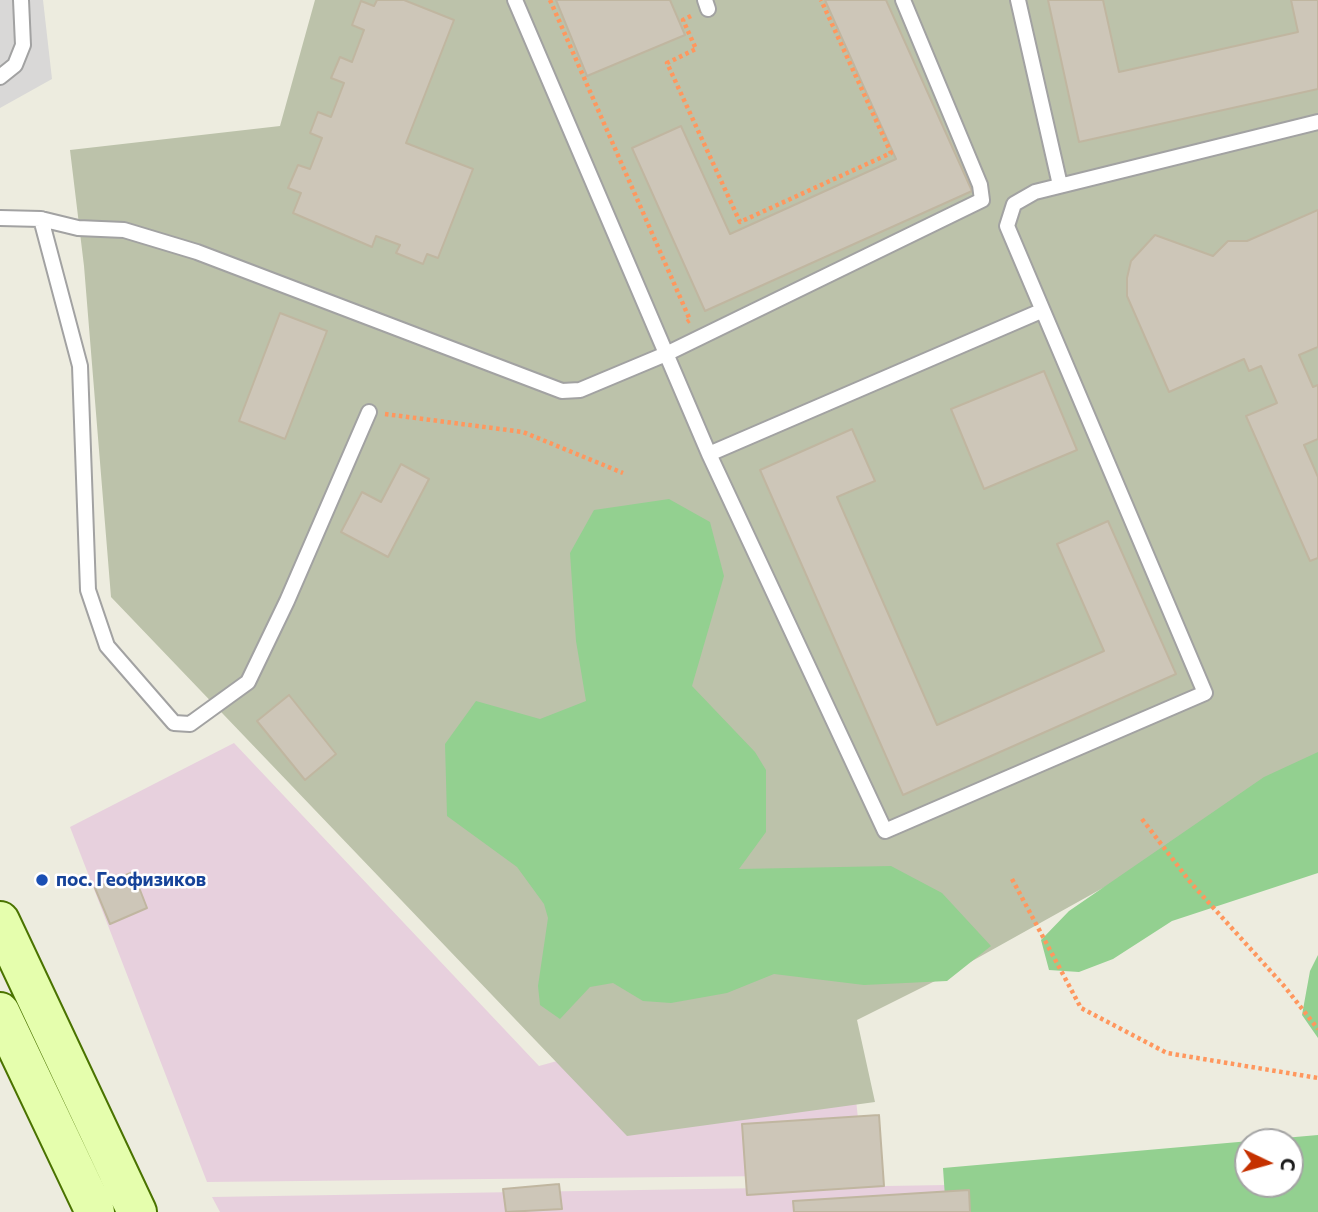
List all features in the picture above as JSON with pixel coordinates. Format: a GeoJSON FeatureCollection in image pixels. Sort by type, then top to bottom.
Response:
{"type":"FeatureCollection","features":[{"type":"Feature","properties":{"kind":"main road"},"geometry":{"type":"LineString","coordinates":[[0,921],[137,1212]]}},
{"type":"Feature","properties":{"kind":"main road"},"geometry":{"type":"LineString","coordinates":[[0,1012],[95,1212]]}},
{"type":"Feature","properties":{"kind":"lane"},"geometry":{"type":"LineString","coordinates":[[0,77],[15,65],[23,45],[21,0]]}},
{"type":"Feature","properties":{"kind":"lane"},"geometry":{"type":"LineString","coordinates":[[515,0],[709,454],[885,831],[1205,693],[1007,226],[1014,204],[1035,191],[1318,122]]}},
{"type":"Feature","properties":{"kind":"lane"},"geometry":{"type":"LineString","coordinates":[[0,218],[41,219],[78,228],[124,230],[197,253],[562,391],[580,390],[666,354],[982,200],[980,185],[903,0]]}},
{"type":"Feature","properties":{"kind":"lane"},"geometry":{"type":"LineString","coordinates":[[1018,0],[1060,185]]}},
{"type":"Feature","properties":{"kind":"lane"},"geometry":{"type":"LineString","coordinates":[[41,219],[80,366],[88,590],[107,646],[174,723],[190,724],[247,682],[286,601],[369,412]]}},
{"type":"Feature","properties":{"kind":"lane"},"geometry":{"type":"LineString","coordinates":[[709,454],[1041,311]]}},
{"type":"Feature","properties":{"kind":"path"},"geometry":{"type":"LineString","coordinates":[[550,0],[690,320],[657,335]]}},
{"type":"Feature","properties":{"kind":"path"},"geometry":{"type":"LineString","coordinates":[[706,4],[683,20],[696,49],[667,63],[740,222],[891,153],[821,0]]}},
{"type":"Feature","properties":{"kind":"path"},"geometry":{"type":"LineString","coordinates":[[369,412],[523,432],[623,473]]}},
{"type":"Feature","properties":{"kind":"path"},"geometry":{"type":"LineString","coordinates":[[1142,819],[1191,883],[1285,987],[1318,1029]]}},
{"type":"Feature","properties":{"kind":"path"},"geometry":{"type":"LineString","coordinates":[[1012,879],[1081,1008],[1167,1053],[1318,1078]]}},
{"type":"Feature","properties":{"kind":"shaded area"},"geometry":{"type":"Polygon","coordinates":[[[0,0],[43,0],[52,79],[0,108],[0,0]]]}},
{"type":"Feature","properties":{"kind":"shaded area"},"geometry":{"type":"Polygon","coordinates":[[[315,0],[1318,0],[1318,768],[947,975],[857,1020],[875,1102],[627,1136],[111,597],[84,266],[70,150],[280,126],[315,0]]]}},
{"type":"Feature","properties":{"kind":"shaded area"},"geometry":{"type":"Polygon","coordinates":[[[234,743],[539,1066],[726,1014],[847,1015],[864,1175],[207,1182],[70,827],[234,743]]]}},
{"type":"Feature","properties":{"kind":"shaded area"},"geometry":{"type":"Polygon","coordinates":[[[947,1185],[948,1212],[220,1212],[212,1197],[947,1185]]]}},
{"type":"Feature","properties":{"kind":"green space"},"geometry":{"type":"Polygon","coordinates":[[[669,499],[710,522],[724,576],[692,686],[755,752],[766,770],[766,832],[739,869],[891,866],[942,893],[991,946],[947,981],[864,985],[774,974],[727,993],[671,1003],[643,1001],[613,983],[590,987],[560,1019],[540,1005],[538,986],[548,918],[544,904],[517,867],[447,816],[445,744],[476,701],[540,719],[586,701],[576,641],[570,553],[594,510],[669,499]]]}},
{"type":"Feature","properties":{"kind":"green space"},"geometry":{"type":"Polygon","coordinates":[[[1318,752],[1318,873],[1172,921],[1113,959],[1079,972],[1049,970],[1041,940],[1069,911],[1264,777],[1318,752]]]}},
{"type":"Feature","properties":{"kind":"green space"},"geometry":{"type":"Polygon","coordinates":[[[1318,955],[1318,1038],[1302,1015],[1310,971],[1318,955]]]}},
{"type":"Feature","properties":{"kind":"green space"},"geometry":{"type":"Polygon","coordinates":[[[1318,1135],[1318,1212],[946,1212],[943,1168],[1234,1142],[1234,1198],[1304,1198],[1304,1136],[1318,1135]]]}},
{"type":"Feature","properties":{"kind":"building"},"geometry":{"type":"Polygon","coordinates":[[[377,0],[404,0],[454,20],[406,143],[473,169],[438,258],[427,254],[423,264],[396,253],[400,245],[376,236],[372,247],[293,213],[301,193],[288,188],[298,165],[310,169],[322,138],[310,133],[318,112],[331,117],[344,83],[331,78],[340,57],[352,62],[364,30],[352,25],[361,1],[374,6],[377,0]]]}},
{"type":"Feature","properties":{"kind":"building"},"geometry":{"type":"Polygon","coordinates":[[[556,0],[670,0],[685,35],[587,76],[556,0]]]}},
{"type":"Feature","properties":{"kind":"building"},"geometry":{"type":"Polygon","coordinates":[[[825,0],[886,0],[972,191],[705,311],[632,148],[681,126],[730,234],[896,159],[825,0]]]}},
{"type":"Feature","properties":{"kind":"building"},"geometry":{"type":"Polygon","coordinates":[[[1048,0],[1103,0],[1119,72],[1298,32],[1291,0],[1318,0],[1318,89],[1079,142],[1048,0]]]}},
{"type":"Feature","properties":{"kind":"building"},"geometry":{"type":"Polygon","coordinates":[[[1318,210],[1318,347],[1299,355],[1313,387],[1318,385],[1318,439],[1304,445],[1318,477],[1318,558],[1310,561],[1246,416],[1277,403],[1261,366],[1249,371],[1244,359],[1169,392],[1127,296],[1127,278],[1131,261],[1155,235],[1213,256],[1228,241],[1247,241],[1318,210]]]}},
{"type":"Feature","properties":{"kind":"building"},"geometry":{"type":"Polygon","coordinates":[[[280,313],[327,331],[285,439],[239,421],[280,313]]]}},
{"type":"Feature","properties":{"kind":"building"},"geometry":{"type":"Polygon","coordinates":[[[1044,371],[1077,450],[984,489],[951,409],[1044,371]]]}},
{"type":"Feature","properties":{"kind":"building"},"geometry":{"type":"Polygon","coordinates":[[[852,429],[875,481],[837,497],[937,725],[1104,651],[1057,544],[1108,521],[1176,674],[903,795],[760,470],[852,429]]]}},
{"type":"Feature","properties":{"kind":"building"},"geometry":{"type":"Polygon","coordinates":[[[401,464],[429,479],[388,557],[341,532],[362,492],[381,502],[401,464]]]}},
{"type":"Feature","properties":{"kind":"building"},"geometry":{"type":"Polygon","coordinates":[[[289,695],[336,754],[305,780],[257,721],[289,695]]]}},
{"type":"Feature","properties":{"kind":"building"},"geometry":{"type":"Polygon","coordinates":[[[133,872],[147,908],[110,924],[95,888],[133,872]]]}},
{"type":"Feature","properties":{"kind":"building"},"geometry":{"type":"Polygon","coordinates":[[[879,1115],[884,1186],[747,1195],[742,1124],[879,1115]]]}},
{"type":"Feature","properties":{"kind":"building"},"geometry":{"type":"Polygon","coordinates":[[[559,1184],[562,1209],[506,1212],[503,1189],[559,1184]]]}},
{"type":"Feature","properties":{"kind":"building"},"geometry":{"type":"Polygon","coordinates":[[[969,1190],[970,1212],[794,1212],[793,1201],[969,1190]]]}},
{"type":"Feature","properties":{"kind":"place","name":"пос. Геофизиков"},"geometry":{"type":"Point","coordinates":[42,880]}}]}
